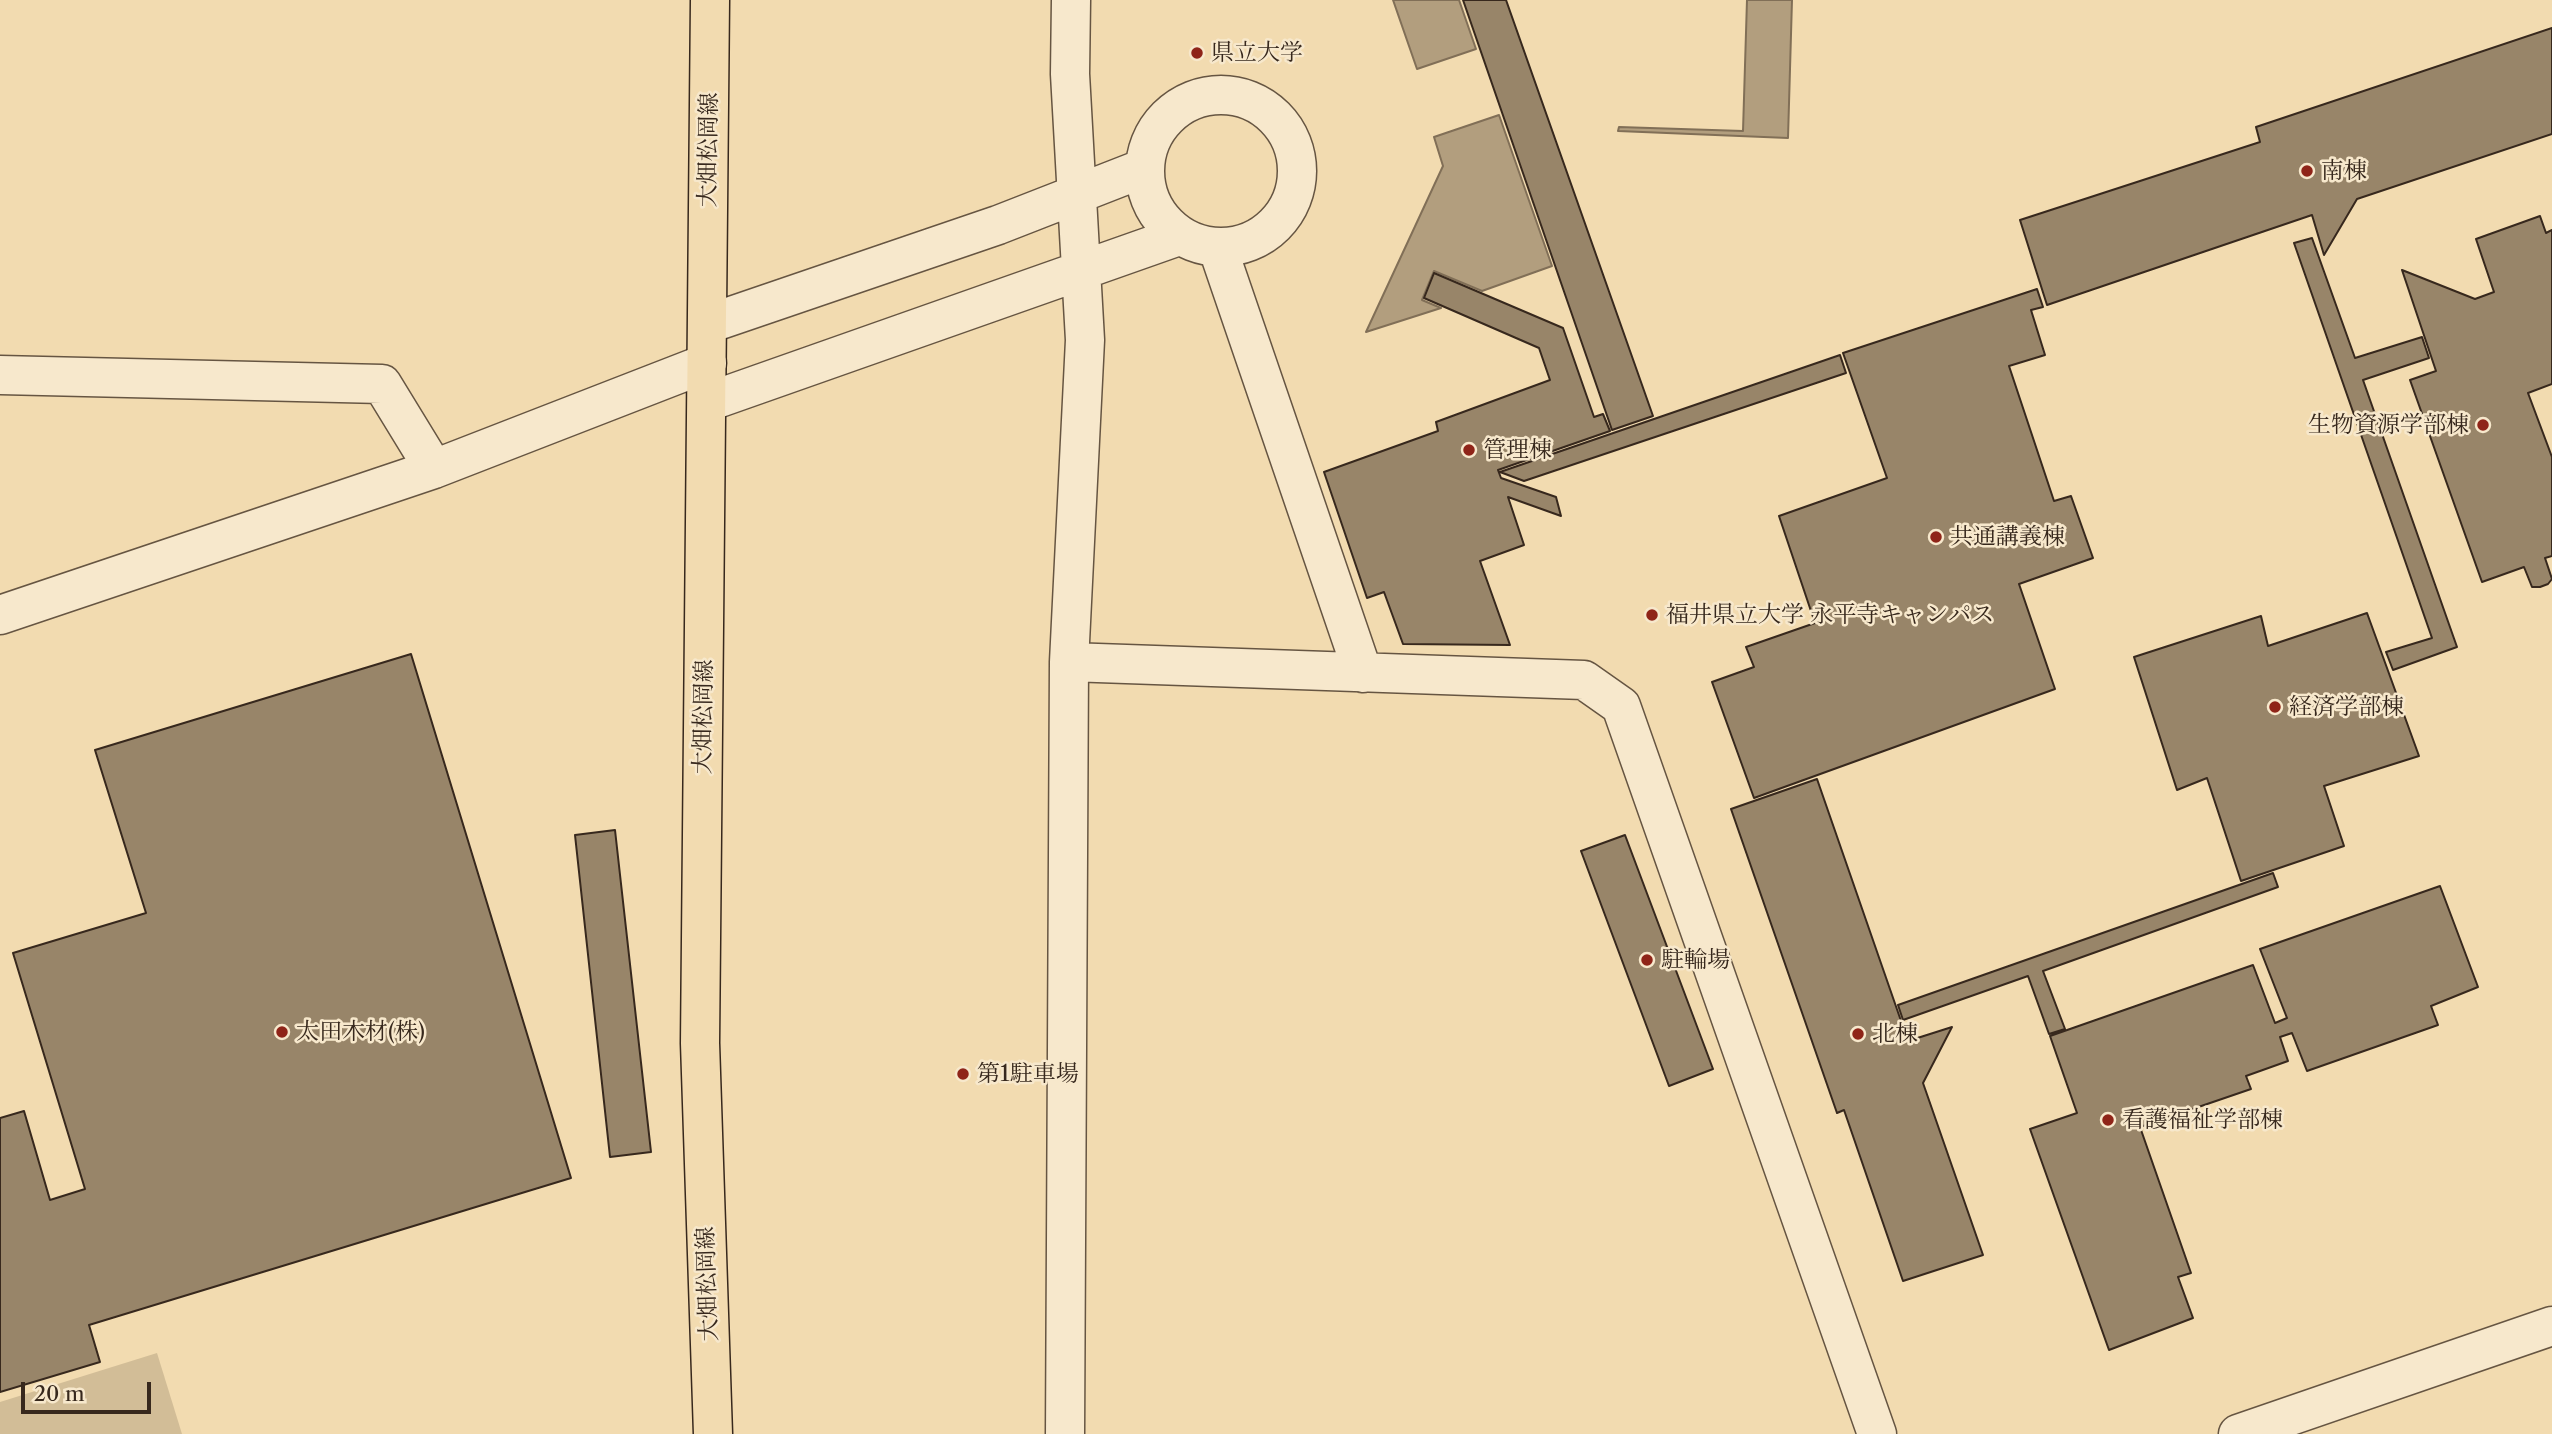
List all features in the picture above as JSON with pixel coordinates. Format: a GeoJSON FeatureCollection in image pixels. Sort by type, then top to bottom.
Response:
{"type":"FeatureCollection","features":[{"type":"Feature","properties":{"kind":"main road","name":"大畑松岡線"},"geometry":{"type":"LineString","coordinates":[[710,0],[700,1042],[713,1434]]}},
{"type":"Feature","properties":{"kind":"street"},"geometry":{"type":"LineString","coordinates":[[1065,1434],[1069,662],[1085,340],[1070,74],[1071,0]]}},
{"type":"Feature","properties":{"kind":"street"},"geometry":{"type":"LineString","coordinates":[[1219,94],[1252,101],[1275,116],[1284,126],[1295,150],[1298,177],[1292,201],[1277,224],[1256,240],[1218,249],[1179,236],[1159,218],[1147,194],[1144,167],[1150,140],[1165,119],[1192,100],[1219,94]]}},
{"type":"Feature","properties":{"kind":"street"},"geometry":{"type":"LineString","coordinates":[[708,324],[986,230],[1144,167]]}},
{"type":"Feature","properties":{"kind":"street"},"geometry":{"type":"LineString","coordinates":[[708,402],[1179,236]]}},
{"type":"Feature","properties":{"kind":"street"},"geometry":{"type":"LineString","coordinates":[[1218,249],[1363,673]]}},
{"type":"Feature","properties":{"kind":"street"},"geometry":{"type":"LineString","coordinates":[[0,615],[435,470],[708,363]]}},
{"type":"Feature","properties":{"kind":"street"},"geometry":{"type":"LineString","coordinates":[[0,375],[382,384],[435,470]]}},
{"type":"Feature","properties":{"kind":"street"},"geometry":{"type":"LineString","coordinates":[[1069,662],[1584,680],[1621,706],[1877,1434]]}},
{"type":"Feature","properties":{"kind":"street"},"geometry":{"type":"LineString","coordinates":[[2238,1434],[2552,1326]]}},
{"type":"Feature","properties":{"kind":"shaded area"},"geometry":{"type":"Polygon","coordinates":[[[1393,0],[1459,0],[1476,49],[1417,69],[1393,0]]]}},
{"type":"Feature","properties":{"kind":"shaded area"},"geometry":{"type":"Polygon","coordinates":[[[1747,0],[1792,0],[1788,138],[1618,131],[1619,127],[1743,131],[1747,0]]]}},
{"type":"Feature","properties":{"kind":"shaded area"},"geometry":{"type":"Polygon","coordinates":[[[1499,115],[1552,266],[1482,291],[1434,271],[1422,300],[1441,308],[1366,332],[1443,166],[1434,137],[1499,115]]]}},
{"type":"Feature","properties":{"kind":"shaded area"},"geometry":{"type":"Polygon","coordinates":[[[157,1353],[182,1434],[0,1434],[0,1402],[157,1353]]]}},
{"type":"Feature","properties":{"kind":"building"},"geometry":{"type":"Polygon","coordinates":[[[1463,0],[1506,0],[1653,416],[1612,430],[1463,0]]]}},
{"type":"Feature","properties":{"kind":"building","name":"南棟"},"geometry":{"type":"Polygon","coordinates":[[[2552,28],[2552,134],[2357,199],[2324,255],[2312,215],[2047,305],[2020,220],[2260,142],[2256,127],[2552,28]]]}},
{"type":"Feature","properties":{"kind":"building","name":"生物資源学部棟"},"geometry":{"type":"Polygon","coordinates":[[[2540,216],[2546,233],[2552,230],[2552,384],[2528,393],[2552,457],[2552,556],[2545,558],[2552,579],[2548,584],[2532,587],[2524,567],[2482,582],[2410,380],[2436,371],[2402,270],[2475,299],[2494,292],[2476,239],[2540,216]]]}},
{"type":"Feature","properties":{"kind":"building"},"geometry":{"type":"Polygon","coordinates":[[[2312,238],[2355,358],[2422,337],[2429,358],[2363,380],[2457,647],[2393,670],[2386,652],[2432,638],[2294,243],[2312,238]]]}},
{"type":"Feature","properties":{"kind":"building","name":"管理棟"},"geometry":{"type":"Polygon","coordinates":[[[1434,273],[1563,328],[1594,417],[1603,414],[1610,431],[1498,470],[1501,478],[1556,497],[1561,516],[1508,497],[1524,545],[1480,561],[1510,645],[1403,644],[1384,592],[1367,598],[1324,472],[1438,431],[1436,422],[1550,380],[1539,348],[1424,298],[1434,273]]]}},
{"type":"Feature","properties":{"kind":"building","name":"共通講義棟"},"geometry":{"type":"Polygon","coordinates":[[[2037,289],[2043,307],[2031,310],[2045,355],[2009,366],[2054,501],[2071,496],[2093,558],[2019,584],[2055,689],[1754,798],[1712,682],[1754,667],[1746,647],[1815,623],[1779,516],[1887,478],[1843,353],[2037,289]]]}},
{"type":"Feature","properties":{"kind":"building"},"geometry":{"type":"Polygon","coordinates":[[[1840,355],[1846,373],[1524,481],[1500,472],[1840,355]]]}},
{"type":"Feature","properties":{"kind":"building","name":"経済学部棟"},"geometry":{"type":"Polygon","coordinates":[[[2367,613],[2419,756],[2324,786],[2344,846],[2241,881],[2207,778],[2177,790],[2134,657],[2261,616],[2268,646],[2367,613]]]}},
{"type":"Feature","properties":{"kind":"building","name":"太田木材(株)"},"geometry":{"type":"Polygon","coordinates":[[[411,654],[571,1178],[89,1325],[100,1362],[0,1392],[0,1118],[24,1111],[50,1200],[85,1189],[13,953],[146,913],[95,750],[411,654]]]}},
{"type":"Feature","properties":{"kind":"building","name":"北棟"},"geometry":{"type":"Polygon","coordinates":[[[1817,779],[1908,1041],[1952,1027],[1923,1083],[1983,1255],[1903,1281],[1844,1110],[1837,1113],[1731,809],[1817,779]]]}},
{"type":"Feature","properties":{"kind":"building"},"geometry":{"type":"Polygon","coordinates":[[[615,830],[651,1152],[610,1157],[575,835],[615,830]]]}},
{"type":"Feature","properties":{"kind":"building","name":"駐輪場"},"geometry":{"type":"Polygon","coordinates":[[[1625,835],[1713,1069],[1669,1086],[1581,851],[1625,835]]]}},
{"type":"Feature","properties":{"kind":"building"},"geometry":{"type":"Polygon","coordinates":[[[2273,873],[2278,887],[2043,971],[2065,1029],[2049,1034],[2028,976],[1903,1020],[1898,1005],[2273,873]]]}},
{"type":"Feature","properties":{"kind":"building","name":"看護福祉学部棟"},"geometry":{"type":"Polygon","coordinates":[[[2440,886],[2478,987],[2431,1006],[2438,1025],[2307,1071],[2292,1033],[2280,1037],[2288,1061],[2246,1076],[2251,1089],[2140,1127],[2191,1273],[2178,1277],[2193,1318],[2109,1350],[2030,1129],[2077,1113],[2050,1036],[2253,965],[2275,1023],[2287,1018],[2260,949],[2440,886]]]}},
{"type":"Feature","properties":{"kind":"place","name":"県立大学"},"geometry":{"type":"Point","coordinates":[1197,53]}},
{"type":"Feature","properties":{"kind":"place","name":"南棟"},"geometry":{"type":"Point","coordinates":[2307,171]}},
{"type":"Feature","properties":{"kind":"place","name":"生物資源学部棟"},"geometry":{"type":"Point","coordinates":[2483,425]}},
{"type":"Feature","properties":{"kind":"place","name":"管理棟"},"geometry":{"type":"Point","coordinates":[1469,450]}},
{"type":"Feature","properties":{"kind":"place","name":"共通講義棟"},"geometry":{"type":"Point","coordinates":[1936,537]}},
{"type":"Feature","properties":{"kind":"place","name":"福井県立大学 永平寺キャンパス"},"geometry":{"type":"Point","coordinates":[1652,615]}},
{"type":"Feature","properties":{"kind":"place","name":"経済学部棟"},"geometry":{"type":"Point","coordinates":[2275,707]}},
{"type":"Feature","properties":{"kind":"place","name":"駐輪場"},"geometry":{"type":"Point","coordinates":[1647,960]}},
{"type":"Feature","properties":{"kind":"place","name":"太田木材(株)"},"geometry":{"type":"Point","coordinates":[282,1032]}},
{"type":"Feature","properties":{"kind":"place","name":"北棟"},"geometry":{"type":"Point","coordinates":[1858,1034]}},
{"type":"Feature","properties":{"kind":"place","name":"第1駐車場"},"geometry":{"type":"Point","coordinates":[963,1074]}},
{"type":"Feature","properties":{"kind":"place","name":"看護福祉学部棟"},"geometry":{"type":"Point","coordinates":[2108,1120]}}]}
